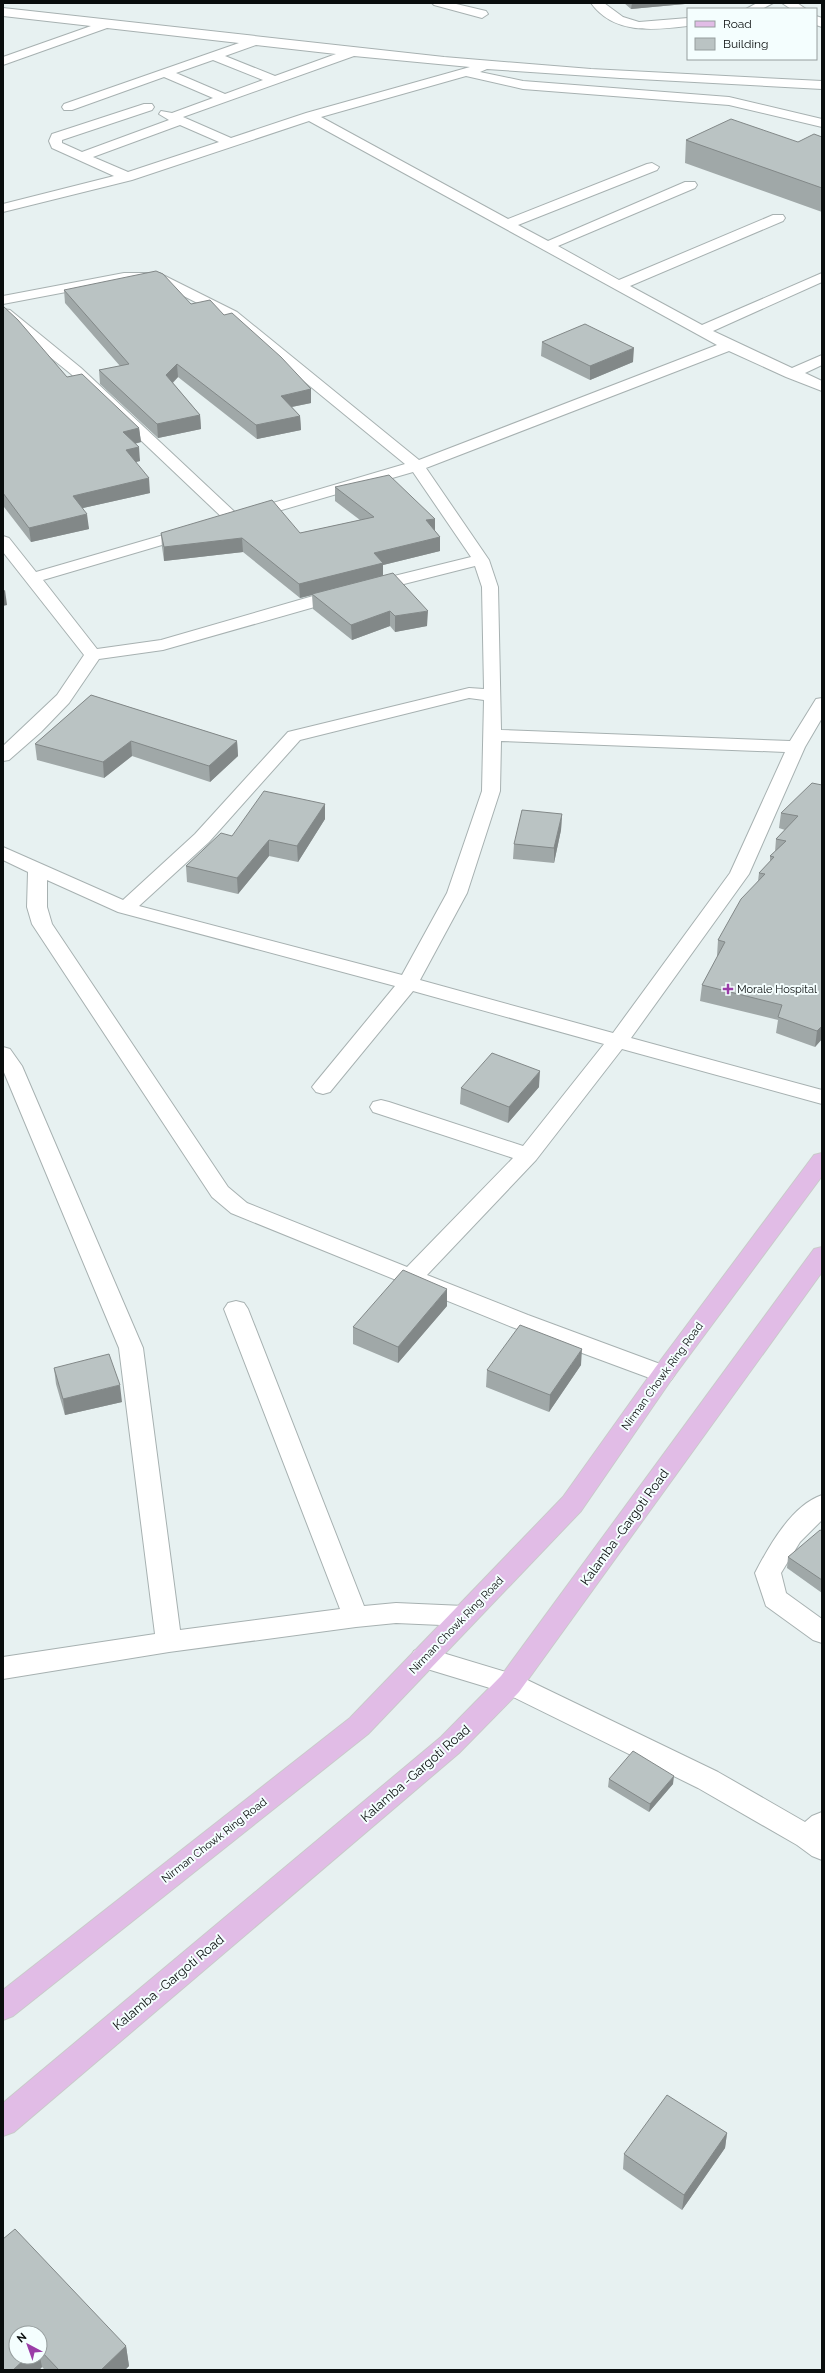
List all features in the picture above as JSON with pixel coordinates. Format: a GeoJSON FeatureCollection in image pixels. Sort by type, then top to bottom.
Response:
{"type":"FeatureCollection","features":[{"type":"Feature","properties":{"kind":"main road","name":"Nirman Chowk Ring Road"},"geometry":{"type":"LineString","coordinates":[[3,2007],[359,1726],[572,1504],[663,1374],[822,1160]]}},
{"type":"Feature","properties":{"kind":"main road","name":"Kalamba -Gargoti Road"},"geometry":{"type":"LineString","coordinates":[[3,2122],[450,1745],[510,1684],[822,1255]]}},
{"type":"Feature","properties":{"kind":"street"},"geometry":{"type":"LineString","coordinates":[[438,3],[482,14]]}},
{"type":"Feature","properties":{"kind":"street"},"geometry":{"type":"LineString","coordinates":[[597,3],[618,21],[634,26],[656,26],[687,22]]}},
{"type":"Feature","properties":{"kind":"street"},"geometry":{"type":"LineString","coordinates":[[754,8],[767,3]]}},
{"type":"Feature","properties":{"kind":"street"},"geometry":{"type":"LineString","coordinates":[[3,12],[353,52],[494,65],[590,73],[822,85]]}},
{"type":"Feature","properties":{"kind":"street"},"geometry":{"type":"LineString","coordinates":[[3,61],[107,24]]}},
{"type":"Feature","properties":{"kind":"street"},"geometry":{"type":"LineString","coordinates":[[68,107],[258,40]]}},
{"type":"Feature","properties":{"kind":"street"},"geometry":{"type":"LineString","coordinates":[[82,156],[176,119],[224,98],[353,52]]}},
{"type":"Feature","properties":{"kind":"street"},"geometry":{"type":"LineString","coordinates":[[214,56],[274,80]]}},
{"type":"Feature","properties":{"kind":"street"},"geometry":{"type":"LineString","coordinates":[[3,208],[127,177],[310,116],[494,65]]}},
{"type":"Feature","properties":{"kind":"street"},"geometry":{"type":"LineString","coordinates":[[164,73],[224,98]]}},
{"type":"Feature","properties":{"kind":"street"},"geometry":{"type":"LineString","coordinates":[[465,73],[523,85],[729,101],[822,123]]}},
{"type":"Feature","properties":{"kind":"street"},"geometry":{"type":"LineString","coordinates":[[112,91],[230,142]]}},
{"type":"Feature","properties":{"kind":"street"},"geometry":{"type":"LineString","coordinates":[[127,177],[57,145],[55,141],[57,137],[148,106]]}},
{"type":"Feature","properties":{"kind":"street"},"geometry":{"type":"LineString","coordinates":[[310,116],[730,346],[791,374],[822,386]]}},
{"type":"Feature","properties":{"kind":"street"},"geometry":{"type":"LineString","coordinates":[[508,224],[652,167]]}},
{"type":"Feature","properties":{"kind":"street"},"geometry":{"type":"LineString","coordinates":[[547,246],[690,185]]}},
{"type":"Feature","properties":{"kind":"street"},"geometry":{"type":"LineString","coordinates":[[618,285],[778,218]]}},
{"type":"Feature","properties":{"kind":"street"},"geometry":{"type":"LineString","coordinates":[[3,300],[124,277],[154,276],[232,315],[416,466],[481,560],[490,587],[493,695],[491,791],[458,893],[408,983],[322,1087]]}},
{"type":"Feature","properties":{"kind":"street"},"geometry":{"type":"LineString","coordinates":[[702,331],[822,277]]}},
{"type":"Feature","properties":{"kind":"street"},"geometry":{"type":"LineString","coordinates":[[3,311],[76,371],[218,524]]}},
{"type":"Feature","properties":{"kind":"street"},"geometry":{"type":"LineString","coordinates":[[32,578],[416,466],[730,346]]}},
{"type":"Feature","properties":{"kind":"street"},"geometry":{"type":"LineString","coordinates":[[791,374],[822,359]]}},
{"type":"Feature","properties":{"kind":"street"},"geometry":{"type":"LineString","coordinates":[[3,541],[93,655]]}},
{"type":"Feature","properties":{"kind":"street"},"geometry":{"type":"LineString","coordinates":[[3,756],[35,728],[63,699],[93,655],[162,645],[319,600],[481,560]]}},
{"type":"Feature","properties":{"kind":"street"},"geometry":{"type":"LineString","coordinates":[[124,908],[202,838],[294,736],[469,693],[493,695]]}},
{"type":"Feature","properties":{"kind":"street"},"geometry":{"type":"LineString","coordinates":[[412,1276],[528,1156],[618,1040],[739,874],[796,747],[822,704]]}},
{"type":"Feature","properties":{"kind":"street"},"geometry":{"type":"LineString","coordinates":[[492,735],[796,747]]}},
{"type":"Feature","properties":{"kind":"street"},"geometry":{"type":"LineString","coordinates":[[3,852],[124,908],[408,983],[822,1097]]}},
{"type":"Feature","properties":{"kind":"street"},"geometry":{"type":"LineString","coordinates":[[38,868],[37,907],[42,924],[220,1192],[239,1208],[412,1276],[520,1321],[663,1374]]}},
{"type":"Feature","properties":{"kind":"street"},"geometry":{"type":"LineString","coordinates":[[3,1054],[12,1066],[131,1348],[169,1642]]}},
{"type":"Feature","properties":{"kind":"street"},"geometry":{"type":"LineString","coordinates":[[381,1107],[528,1156]]}},
{"type":"Feature","properties":{"kind":"street"},"geometry":{"type":"LineString","coordinates":[[236,1309],[356,1617]]}},
{"type":"Feature","properties":{"kind":"street"},"geometry":{"type":"LineString","coordinates":[[822,1504],[793,1530],[778,1552],[768,1573],[775,1599],[822,1633]]}},
{"type":"Feature","properties":{"kind":"street"},"geometry":{"type":"LineString","coordinates":[[3,1668],[169,1642],[356,1617],[396,1614],[464,1616]]}},
{"type":"Feature","properties":{"kind":"street"},"geometry":{"type":"LineString","coordinates":[[424,1658],[510,1684],[708,1780],[817,1836]]}},
{"type":"Feature","properties":{"kind":"building"},"geometry":{"type":"Polygon","coordinates":[[[731,119],[798,142],[814,134],[822,137],[822,188],[686,140],[731,119]]]}},
{"type":"Feature","properties":{"kind":"building"},"geometry":{"type":"Polygon","coordinates":[[[156,271],[163,274],[191,304],[210,300],[224,315],[232,313],[281,357],[311,389],[281,396],[300,416],[256,425],[177,364],[166,375],[200,415],[157,424],[99,370],[129,364],[64,290],[156,271]]]}},
{"type":"Feature","properties":{"kind":"building"},"geometry":{"type":"Polygon","coordinates":[[[3,306],[18,320],[67,377],[82,374],[139,428],[123,432],[139,447],[126,450],[149,478],[73,496],[87,514],[29,528],[3,493],[3,306]]]}},
{"type":"Feature","properties":{"kind":"building"},"geometry":{"type":"Polygon","coordinates":[[[585,324],[634,348],[590,366],[542,342],[585,324]]]}},
{"type":"Feature","properties":{"kind":"building"},"geometry":{"type":"Polygon","coordinates":[[[389,475],[435,519],[426,520],[440,537],[374,553],[383,563],[299,584],[242,538],[164,547],[161,533],[272,500],[300,533],[374,517],[335,487],[389,475]]]}},
{"type":"Feature","properties":{"kind":"building"},"geometry":{"type":"Polygon","coordinates":[[[393,573],[428,611],[395,616],[390,611],[351,625],[312,594],[393,573]]]}},
{"type":"Feature","properties":{"kind":"building"},"geometry":{"type":"Polygon","coordinates":[[[91,695],[237,741],[209,766],[131,741],[103,762],[35,744],[91,695]]]}},
{"type":"Feature","properties":{"kind":"building"},"geometry":{"type":"Polygon","coordinates":[[[812,783],[822,785],[822,1026],[817,1031],[778,1017],[782,1005],[702,985],[725,942],[718,940],[741,899],[765,874],[759,873],[774,857],[770,856],[786,841],[776,839],[798,816],[781,813],[812,783]]]}},
{"type":"Feature","properties":{"kind":"building"},"geometry":{"type":"Polygon","coordinates":[[[264,791],[325,804],[297,846],[269,840],[237,878],[186,866],[221,833],[232,836],[264,791]]]}},
{"type":"Feature","properties":{"kind":"building"},"geometry":{"type":"Polygon","coordinates":[[[522,810],[562,814],[554,848],[514,844],[522,810]]]}},
{"type":"Feature","properties":{"kind":"building"},"geometry":{"type":"Polygon","coordinates":[[[492,1053],[540,1071],[509,1107],[461,1088],[492,1053]]]}},
{"type":"Feature","properties":{"kind":"building"},"geometry":{"type":"Polygon","coordinates":[[[403,1270],[447,1289],[398,1347],[353,1327],[403,1270]]]}},
{"type":"Feature","properties":{"kind":"building"},"geometry":{"type":"Polygon","coordinates":[[[520,1325],[582,1349],[550,1395],[487,1370],[520,1325]]]}},
{"type":"Feature","properties":{"kind":"building"},"geometry":{"type":"Polygon","coordinates":[[[109,1354],[120,1385],[63,1399],[54,1368],[109,1354]]]}},
{"type":"Feature","properties":{"kind":"building"},"geometry":{"type":"Polygon","coordinates":[[[820,1530],[822,1531],[822,1580],[788,1557],[820,1530]]]}},
{"type":"Feature","properties":{"kind":"building"},"geometry":{"type":"Polygon","coordinates":[[[633,1751],[674,1776],[650,1804],[609,1779],[633,1751]]]}},
{"type":"Feature","properties":{"kind":"building"},"geometry":{"type":"Polygon","coordinates":[[[667,2095],[727,2133],[684,2195],[624,2154],[667,2095]]]}},
{"type":"Feature","properties":{"kind":"building"},"geometry":{"type":"Polygon","coordinates":[[[15,2229],[126,2346],[101,2370],[59,2370],[48,2358],[48,2325],[8,2325],[8,2365],[18,2365],[13,2370],[3,2370],[3,2239],[15,2229]]]}},
{"type":"Feature","properties":{"kind":"place","name":"Morale Hospital"},"geometry":{"type":"Point","coordinates":[728,989]}}]}
